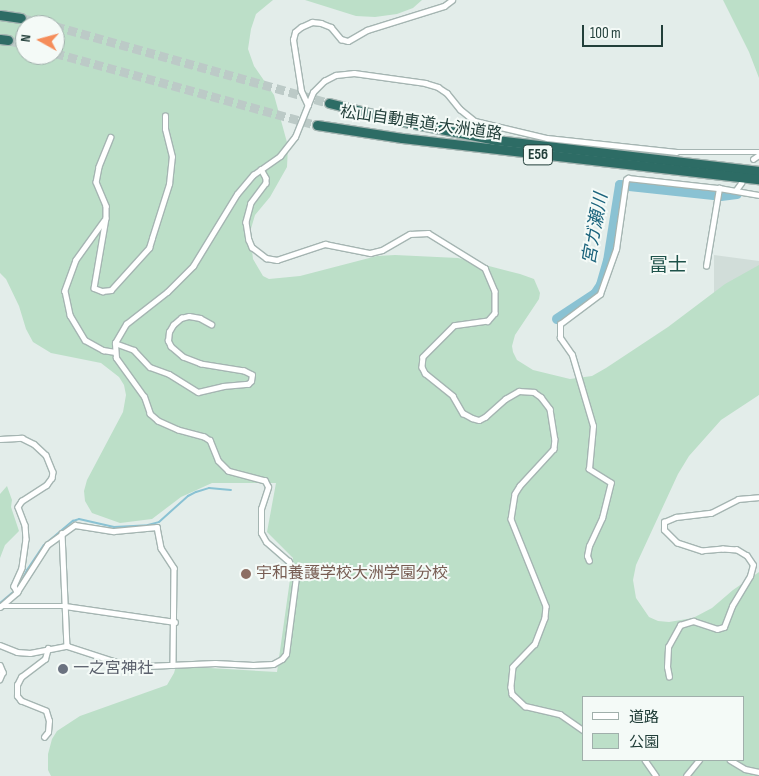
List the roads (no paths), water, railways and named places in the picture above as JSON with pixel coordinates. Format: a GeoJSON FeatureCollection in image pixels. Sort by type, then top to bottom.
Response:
{"type":"FeatureCollection","features":[{"type":"Feature","properties":{"kind":"highway"},"geometry":{"type":"LineString","coordinates":[[0,15],[15,17]]}},
{"type":"Feature","properties":{"kind":"highway","name":"松山自動車道;大洲道路"},"geometry":{"type":"LineString","coordinates":[[329,103],[404,122],[496,140],[759,171]]}},
{"type":"Feature","properties":{"kind":"highway","name":"松山自動車道;大洲道路"},"geometry":{"type":"LineString","coordinates":[[317,125],[402,138],[759,179]]}},
{"type":"Feature","properties":{"kind":"street"},"geometry":{"type":"LineString","coordinates":[[308,106],[301,91],[293,40],[295,32],[301,27],[312,22],[321,23],[331,27],[341,39],[348,41],[367,30],[444,6],[452,0]]}},
{"type":"Feature","properties":{"kind":"street"},"geometry":{"type":"LineString","coordinates":[[0,645],[17,652],[30,653],[48,648],[67,646],[128,665],[215,663],[240,666],[272,664],[282,659],[288,644],[296,577],[289,562],[266,542],[261,532],[261,509],[268,487],[265,481],[228,471],[218,461],[210,441],[204,436],[178,430],[158,421],[150,414],[144,397],[116,358],[115,343],[126,324],[167,292],[193,266],[237,194],[261,169],[280,156],[295,137],[313,92],[324,81],[336,75],[354,73],[425,83],[438,87],[475,121],[547,138],[676,152],[759,154]]}},
{"type":"Feature","properties":{"kind":"street"},"geometry":{"type":"LineString","coordinates":[[111,137],[99,167],[96,182],[106,206],[106,218],[94,281],[94,288],[102,291],[111,290],[148,248],[152,238],[170,175],[172,157],[165,129],[165,116]]}},
{"type":"Feature","properties":{"kind":"street"},"geometry":{"type":"LineString","coordinates":[[753,159],[759,154]]}},
{"type":"Feature","properties":{"kind":"street"},"geometry":{"type":"LineString","coordinates":[[261,169],[266,178],[266,184],[252,203],[246,222],[252,247],[266,258],[277,260],[325,244],[370,253],[389,246],[410,234],[428,233],[485,268],[496,291],[495,313],[488,321],[458,325],[450,330],[423,357],[422,367],[425,374],[450,392],[463,413],[478,420],[485,417],[505,399],[518,391],[534,392],[541,397],[550,409],[555,439],[554,449],[514,494],[511,520],[546,606],[545,618],[535,644],[513,666],[511,687],[512,694],[526,706],[560,714],[582,729]]}},
{"type":"Feature","properties":{"kind":"street"},"geometry":{"type":"LineString","coordinates":[[589,561],[587,556],[589,546],[602,518],[611,483],[589,469],[593,426],[572,355],[560,338],[560,324],[600,294],[616,249],[626,180],[628,178],[719,188],[759,195]]}},
{"type":"Feature","properties":{"kind":"street"},"geometry":{"type":"LineString","coordinates":[[736,190],[741,183]]}},
{"type":"Feature","properties":{"kind":"street"},"geometry":{"type":"LineString","coordinates":[[706,266],[719,188]]}},
{"type":"Feature","properties":{"kind":"street"},"geometry":{"type":"LineString","coordinates":[[106,218],[76,260],[65,291],[70,315],[85,340],[102,350],[115,352]]}},
{"type":"Feature","properties":{"kind":"street"},"geometry":{"type":"LineString","coordinates":[[115,343],[134,350],[150,367],[170,374],[198,392],[223,386],[248,384],[251,381],[252,375],[244,371],[202,364],[183,357],[171,347],[168,341],[169,332],[173,325],[181,318],[189,316],[200,318],[211,324]]}},
{"type":"Feature","properties":{"kind":"street"},"geometry":{"type":"LineString","coordinates":[[0,439],[22,438],[34,444],[46,455],[53,472],[52,478],[47,485],[22,501],[18,507],[25,525],[26,538],[24,561],[16,590]]}},
{"type":"Feature","properties":{"kind":"street"},"geometry":{"type":"LineString","coordinates":[[669,677],[667,667],[668,647],[680,626],[693,622],[716,629],[724,627],[732,606],[750,576],[752,565],[746,556],[738,550],[702,551],[677,544],[664,530],[664,522],[676,517],[711,513],[738,499],[759,497]]}},
{"type":"Feature","properties":{"kind":"street"},"geometry":{"type":"LineString","coordinates":[[0,606],[16,590],[47,545],[62,533],[80,524],[90,528],[114,531],[157,527],[161,548],[174,568],[175,622],[173,665]]}},
{"type":"Feature","properties":{"kind":"street"},"geometry":{"type":"LineString","coordinates":[[62,533],[67,646]]}},
{"type":"Feature","properties":{"kind":"street"},"geometry":{"type":"LineString","coordinates":[[0,606],[66,606],[175,622]]}},
{"type":"Feature","properties":{"kind":"street"},"geometry":{"type":"LineString","coordinates":[[44,736],[48,732],[49,721],[46,712],[21,701],[17,696],[17,685],[21,677],[45,659],[48,648]]}},
{"type":"Feature","properties":{"kind":"street"},"geometry":{"type":"LineString","coordinates":[[0,666],[3,672],[0,679]]}},
{"type":"Feature","properties":{"kind":"street"},"geometry":{"type":"LineString","coordinates":[[646,761],[656,776]]}},
{"type":"Feature","properties":{"kind":"street"},"geometry":{"type":"LineString","coordinates":[[686,776],[698,761]]}},
{"type":"Feature","properties":{"kind":"street"},"geometry":{"type":"LineString","coordinates":[[732,761],[745,769],[759,772]]}},
{"type":"Feature","properties":{"kind":"waterway","name":"宮ガ瀬川"},"geometry":{"type":"LineString","coordinates":[[557,319],[595,294],[601,285],[608,261],[620,185],[713,195]]}},
{"type":"Feature","properties":{"kind":"waterway","name":"宮ガ瀬川"},"geometry":{"type":"LineString","coordinates":[[721,196],[737,194]]}},
{"type":"Feature","properties":{"kind":"waterway"},"geometry":{"type":"LineString","coordinates":[[21,582],[44,545],[73,521],[79,519],[114,527],[148,525],[159,522],[188,496],[196,492],[209,488],[231,490]]}},
{"type":"Feature","properties":{"kind":"waterway"},"geometry":{"type":"LineString","coordinates":[[0,603],[12,593]]}},
{"type":"Feature","properties":{"kind":"tunnel"},"geometry":{"type":"LineString","coordinates":[[65,29],[329,103]]}},
{"type":"Feature","properties":{"kind":"tunnel"},"geometry":{"type":"LineString","coordinates":[[8,40],[15,42]]}},
{"type":"Feature","properties":{"kind":"tunnel"},"geometry":{"type":"LineString","coordinates":[[65,56],[317,125]]}},
{"type":"Feature","properties":{"kind":"place","name":"宇和養護学校大洲学園分校"},"geometry":{"type":"Point","coordinates":[246,574]}},
{"type":"Feature","properties":{"kind":"place","name":"一之宮神社"},"geometry":{"type":"Point","coordinates":[63,669]}},
{"type":"Feature","properties":{"kind":"district","name":"冨士"},"geometry":{"type":"Point","coordinates":[668,266]}}]}
